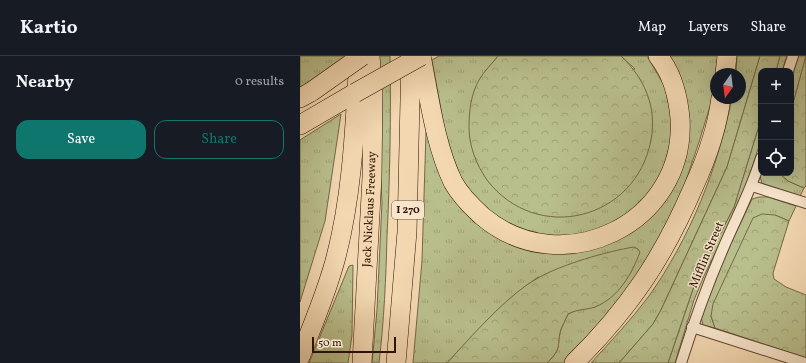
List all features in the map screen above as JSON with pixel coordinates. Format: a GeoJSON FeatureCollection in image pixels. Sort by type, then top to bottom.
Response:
{"type":"FeatureCollection","features":[{"type":"Feature","properties":{"kind":"highway"},"geometry":{"type":"LineString","coordinates":[[300,357],[330,278],[341,234],[354,151],[358,56]]}},
{"type":"Feature","properties":{"kind":"highway"},"geometry":{"type":"LineString","coordinates":[[306,95],[362,56]]}},
{"type":"Feature","properties":{"kind":"highway","name":"Jack Nicklaus Freeway"},"geometry":{"type":"LineString","coordinates":[[362,363],[372,177],[373,92],[370,56]]}},
{"type":"Feature","properties":{"kind":"highway"},"geometry":{"type":"LineString","coordinates":[[355,93],[400,56]]}},
{"type":"Feature","properties":{"kind":"highway","name":"I 270"},"geometry":{"type":"LineString","coordinates":[[396,363],[407,232],[411,56]]}},
{"type":"Feature","properties":{"kind":"highway"},"geometry":{"type":"LineString","coordinates":[[302,124],[421,56],[442,152],[453,182],[468,204],[502,230],[518,237],[550,245],[567,245],[602,238],[629,224],[650,204],[663,188],[671,172],[680,135],[679,104],[672,81],[658,56]]}},
{"type":"Feature","properties":{"kind":"highway"},"geometry":{"type":"LineString","coordinates":[[726,68],[727,56]]}},
{"type":"Feature","properties":{"kind":"highway"},"geometry":{"type":"LineString","coordinates":[[574,363],[600,337],[625,308],[646,279],[671,238],[704,164],[719,104]]}},
{"type":"Feature","properties":{"kind":"street"},"geometry":{"type":"LineString","coordinates":[[789,68],[793,56]]}},
{"type":"Feature","properties":{"kind":"street","name":"Mifflin Street"},"geometry":{"type":"LineString","coordinates":[[681,363],[692,327],[722,251],[752,186],[758,167]]}},
{"type":"Feature","properties":{"kind":"street"},"geometry":{"type":"LineString","coordinates":[[752,186],[806,203]]}},
{"type":"Feature","properties":{"kind":"street"},"geometry":{"type":"LineString","coordinates":[[692,327],[805,363]]}},
{"type":"Feature","properties":{"kind":"green space"},"geometry":{"type":"Polygon","coordinates":[[[300,56],[345,56],[300,88],[300,56]]]}},
{"type":"Feature","properties":{"kind":"green space"},"geometry":{"type":"Polygon","coordinates":[[[374,56],[390,56],[389,191],[384,300],[379,363],[372,363],[377,310],[382,202],[374,56]]]}},
{"type":"Feature","properties":{"kind":"green space"},"geometry":{"type":"Polygon","coordinates":[[[439,56],[498,56],[479,80],[635,69],[621,56],[647,56],[665,87],[671,117],[671,140],[664,166],[657,183],[645,199],[623,218],[585,235],[540,236],[499,221],[463,183],[447,142],[432,60],[439,56]]]}},
{"type":"Feature","properties":{"kind":"green space"},"geometry":{"type":"Polygon","coordinates":[[[498,56],[621,56],[637,74],[643,84],[652,116],[651,140],[642,167],[626,189],[606,205],[582,214],[557,217],[532,212],[508,200],[487,180],[476,161],[472,148],[469,134],[469,115],[476,85],[498,56]]]}},
{"type":"Feature","properties":{"kind":"green space"},"geometry":{"type":"Polygon","coordinates":[[[664,56],[718,56],[716,68],[710,68],[711,104],[699,142],[681,195],[662,237],[606,320],[564,363],[547,363],[557,350],[561,329],[568,314],[577,310],[595,307],[538,277],[513,296],[447,363],[413,363],[422,261],[426,132],[430,132],[433,146],[513,242],[618,237],[681,158],[664,56]]]}},
{"type":"Feature","properties":{"kind":"green space"},"geometry":{"type":"Polygon","coordinates":[[[737,56],[760,56],[746,103],[746,68],[736,68],[737,56]]]}},
{"type":"Feature","properties":{"kind":"green space"},"geometry":{"type":"Polygon","coordinates":[[[760,56],[780,56],[777,68],[758,68],[758,129],[734,207],[695,283],[668,363],[619,363],[653,324],[661,310],[727,167],[760,56]]]}},
{"type":"Feature","properties":{"kind":"green space"},"geometry":{"type":"Polygon","coordinates":[[[780,56],[787,56],[783,68],[777,68],[780,56]]]}},
{"type":"Feature","properties":{"kind":"green space"},"geometry":{"type":"Polygon","coordinates":[[[798,56],[806,56],[794,100],[794,69],[798,56]]]}},
{"type":"Feature","properties":{"kind":"green space"},"geometry":{"type":"Polygon","coordinates":[[[806,56],[806,186],[804,188],[788,181],[782,176],[794,176],[794,100],[806,56]]]}},
{"type":"Feature","properties":{"kind":"green space"},"geometry":{"type":"Polygon","coordinates":[[[731,104],[746,104],[727,167],[661,310],[653,324],[619,363],[591,363],[628,322],[664,274],[701,202],[719,150],[731,104]]]}},
{"type":"Feature","properties":{"kind":"green space"},"geometry":{"type":"Polygon","coordinates":[[[341,114],[325,221],[300,302],[300,140],[341,114]]]}},
{"type":"Feature","properties":{"kind":"green space"},"geometry":{"type":"Polygon","coordinates":[[[758,129],[758,149],[741,201],[704,276],[694,300],[675,363],[668,363],[695,283],[734,207],[758,129]]]}},
{"type":"Feature","properties":{"kind":"green space"},"geometry":{"type":"Polygon","coordinates":[[[760,176],[782,176],[788,181],[804,188],[799,198],[766,187],[762,184],[760,176]]]}},
{"type":"Feature","properties":{"kind":"green space"},"geometry":{"type":"Polygon","coordinates":[[[768,197],[796,206],[789,221],[775,215],[711,316],[715,328],[703,325],[701,317],[714,278],[752,199],[768,197]]]}},
{"type":"Feature","properties":{"kind":"green space"},"geometry":{"type":"Polygon","coordinates":[[[762,214],[775,215],[789,221],[773,273],[774,279],[786,287],[806,295],[806,358],[715,328],[711,316],[713,304],[753,218],[762,214]]]}},
{"type":"Feature","properties":{"kind":"green space"},"geometry":{"type":"Polygon","coordinates":[[[634,247],[640,252],[633,269],[623,284],[611,298],[603,303],[595,307],[568,314],[561,329],[557,350],[547,363],[447,363],[478,329],[526,285],[547,273],[584,259],[634,247]]]}},
{"type":"Feature","properties":{"kind":"green space"},"geometry":{"type":"Polygon","coordinates":[[[353,265],[352,335],[348,363],[309,363],[349,266],[353,265]]]}}]}
